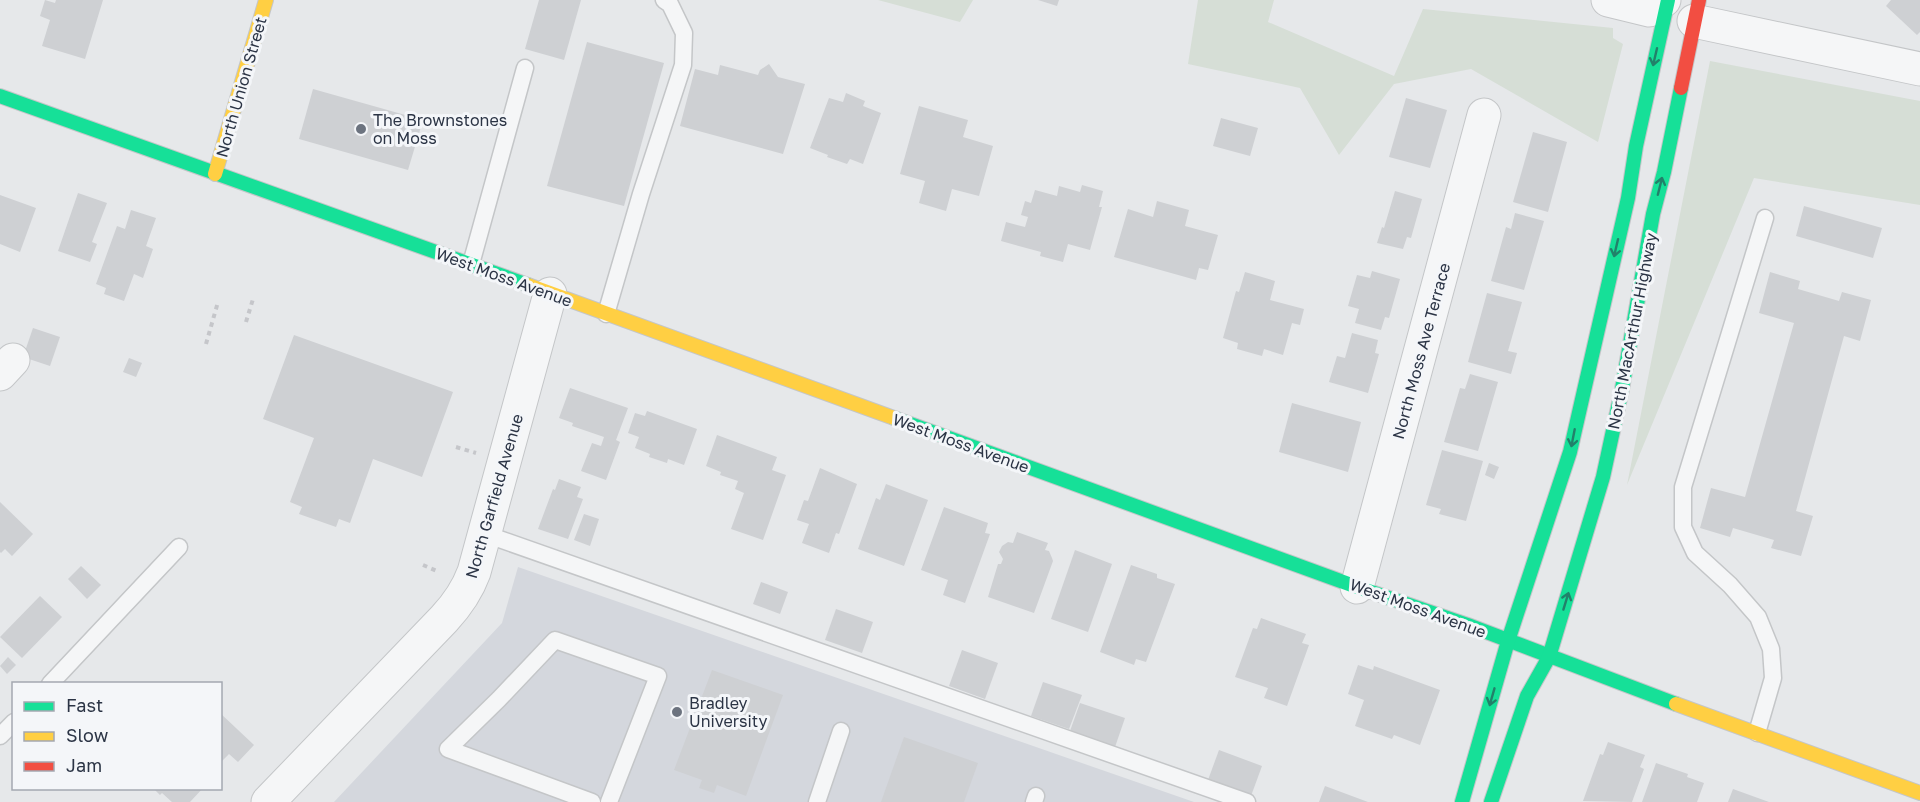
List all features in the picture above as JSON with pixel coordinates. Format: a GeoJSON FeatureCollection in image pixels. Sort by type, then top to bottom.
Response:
{"type":"FeatureCollection","features":[{"type":"Feature","properties":{"kind":"street","name":"North Union Street"},"geometry":{"type":"LineString","coordinates":[[215,174],[266,0]]}},
{"type":"Feature","properties":{"kind":"street"},"geometry":{"type":"LineString","coordinates":[[1608,0],[1649,10],[1666,0]]}},
{"type":"Feature","properties":{"kind":"street","name":"North MacArthur Highway"},"geometry":{"type":"LineString","coordinates":[[1462,802],[1508,641],[1570,452],[1628,198],[1636,146],[1666,0]]}},
{"type":"Feature","properties":{"kind":"street"},"geometry":{"type":"LineString","coordinates":[[1696,10],[1920,69]]}},
{"type":"Feature","properties":{"kind":"street","name":"North MacArthur Highway"},"geometry":{"type":"LineString","coordinates":[[1491,802],[1527,696],[1549,657],[1603,477],[1622,389],[1653,214],[1664,172],[1696,10]]}},
{"type":"Feature","properties":{"kind":"street","name":"West Moss Avenue"},"geometry":{"type":"LineString","coordinates":[[0,96],[1468,625],[1920,793]]}},
{"type":"Feature","properties":{"kind":"street","name":"North Moss Ave Terrace"},"geometry":{"type":"LineString","coordinates":[[1357,586],[1484,115]]}},
{"type":"Feature","properties":{"kind":"street","name":"North Garfield Avenue"},"geometry":{"type":"LineString","coordinates":[[268,802],[459,603],[466,591],[485,534],[550,294]]}},
{"type":"Feature","properties":{"kind":"lane"},"geometry":{"type":"LineString","coordinates":[[606,314],[641,194],[683,65],[684,33],[670,4],[664,0]]}},
{"type":"Feature","properties":{"kind":"lane"},"geometry":{"type":"LineString","coordinates":[[471,264],[525,68]]}},
{"type":"Feature","properties":{"kind":"lane"},"geometry":{"type":"LineString","coordinates":[[1757,734],[1773,678],[1771,649],[1758,617],[1730,585],[1695,553],[1683,527],[1683,487],[1765,218]]}},
{"type":"Feature","properties":{"kind":"lane"},"geometry":{"type":"LineString","coordinates":[[485,534],[1247,802]]}},
{"type":"Feature","properties":{"kind":"lane"},"geometry":{"type":"LineString","coordinates":[[52,682],[179,547]]}},
{"type":"Feature","properties":{"kind":"lane"},"geometry":{"type":"LineString","coordinates":[[592,802],[448,749],[500,699],[555,640],[658,676],[609,802]]}},
{"type":"Feature","properties":{"kind":"lane"},"geometry":{"type":"LineString","coordinates":[[0,736],[12,724]]}},
{"type":"Feature","properties":{"kind":"lane"},"geometry":{"type":"LineString","coordinates":[[817,802],[841,731]]}},
{"type":"Feature","properties":{"kind":"path"},"geometry":{"type":"LineString","coordinates":[[246,322],[253,299]]}},
{"type":"Feature","properties":{"kind":"path"},"geometry":{"type":"LineString","coordinates":[[206,344],[218,302]]}},
{"type":"Feature","properties":{"kind":"path"},"geometry":{"type":"LineString","coordinates":[[456,447],[471,451]]}},
{"type":"Feature","properties":{"kind":"path"},"geometry":{"type":"LineString","coordinates":[[423,565],[436,571]]}},
{"type":"Feature","properties":{"kind":"shaded area"},"geometry":{"type":"Polygon","coordinates":[[[878,0],[973,0],[960,22],[878,0]]]}},
{"type":"Feature","properties":{"kind":"shaded area"},"geometry":{"type":"Polygon","coordinates":[[[1198,0],[1274,0],[1268,22],[1394,76],[1423,9],[1613,28],[1613,38],[1623,44],[1598,142],[1471,69],[1394,84],[1339,155],[1300,88],[1188,64],[1198,0]]]}},
{"type":"Feature","properties":{"kind":"shaded area"},"geometry":{"type":"Polygon","coordinates":[[[1710,61],[1920,101],[1920,205],[1754,178],[1627,485],[1710,61]]]}},
{"type":"Feature","properties":{"kind":"shaded area","name":"Bradley University"},"geometry":{"type":"Polygon","coordinates":[[[518,567],[1194,802],[334,802],[502,623],[518,567]]]}},
{"type":"Feature","properties":{"kind":"building"},"geometry":{"type":"Polygon","coordinates":[[[45,0],[55,3],[56,0],[103,0],[85,59],[42,46],[50,20],[40,16],[45,0]]]}},
{"type":"Feature","properties":{"kind":"building"},"geometry":{"type":"Polygon","coordinates":[[[539,0],[581,0],[564,60],[525,49],[539,0]]]}},
{"type":"Feature","properties":{"kind":"building"},"geometry":{"type":"Polygon","coordinates":[[[1038,0],[1059,0],[1057,6],[1038,0]]]}},
{"type":"Feature","properties":{"kind":"building"},"geometry":{"type":"Polygon","coordinates":[[[1891,0],[1920,0],[1920,32],[1917,35],[1886,6],[1891,0]]]}},
{"type":"Feature","properties":{"kind":"building"},"geometry":{"type":"Polygon","coordinates":[[[587,42],[664,63],[624,206],[547,186],[587,42]]]}},
{"type":"Feature","properties":{"kind":"building"},"geometry":{"type":"Polygon","coordinates":[[[769,64],[778,77],[805,84],[783,154],[680,126],[695,69],[718,75],[720,65],[758,75],[760,70],[769,64]]]}},
{"type":"Feature","properties":{"kind":"building","name":"The Brownstones on Moss"},"geometry":{"type":"Polygon","coordinates":[[[313,89],[423,120],[408,170],[299,139],[313,89]]]}},
{"type":"Feature","properties":{"kind":"building"},"geometry":{"type":"Polygon","coordinates":[[[846,93],[865,101],[863,106],[881,113],[863,164],[850,159],[847,164],[810,148],[829,98],[843,102],[846,93]]]}},
{"type":"Feature","properties":{"kind":"building"},"geometry":{"type":"Polygon","coordinates":[[[1406,98],[1447,110],[1430,168],[1389,157],[1406,98]]]}},
{"type":"Feature","properties":{"kind":"building"},"geometry":{"type":"Polygon","coordinates":[[[919,106],[968,120],[963,137],[993,146],[979,196],[952,189],[946,211],[919,203],[925,181],[900,174],[919,106]]]}},
{"type":"Feature","properties":{"kind":"building"},"geometry":{"type":"Polygon","coordinates":[[[1221,118],[1258,128],[1250,156],[1213,146],[1221,118]]]}},
{"type":"Feature","properties":{"kind":"building"},"geometry":{"type":"Polygon","coordinates":[[[1533,132],[1567,142],[1548,212],[1513,202],[1533,132]]]}},
{"type":"Feature","properties":{"kind":"building"},"geometry":{"type":"Polygon","coordinates":[[[1082,185],[1103,191],[1099,207],[1102,207],[1090,250],[1068,244],[1063,262],[1040,256],[1041,252],[1001,241],[1006,222],[1025,227],[1028,217],[1021,215],[1025,201],[1031,203],[1035,190],[1057,196],[1059,186],[1080,192],[1082,185]]]}},
{"type":"Feature","properties":{"kind":"building"},"geometry":{"type":"Polygon","coordinates":[[[1395,191],[1422,199],[1411,238],[1407,237],[1403,249],[1377,243],[1395,191]]]}},
{"type":"Feature","properties":{"kind":"building"},"geometry":{"type":"Polygon","coordinates":[[[78,193],[107,203],[92,242],[97,244],[90,262],[58,251],[78,193]]]}},
{"type":"Feature","properties":{"kind":"building"},"geometry":{"type":"Polygon","coordinates":[[[0,195],[36,208],[20,252],[0,244],[0,195]]]}},
{"type":"Feature","properties":{"kind":"building"},"geometry":{"type":"Polygon","coordinates":[[[1157,201],[1189,210],[1185,226],[1218,235],[1208,270],[1199,268],[1196,280],[1114,257],[1128,209],[1153,217],[1157,201]]]}},
{"type":"Feature","properties":{"kind":"building"},"geometry":{"type":"Polygon","coordinates":[[[1804,206],[1882,228],[1873,258],[1796,236],[1804,206]]]}},
{"type":"Feature","properties":{"kind":"building"},"geometry":{"type":"Polygon","coordinates":[[[131,210],[156,218],[146,246],[153,249],[143,278],[134,274],[124,301],[104,294],[106,288],[96,284],[117,226],[125,229],[131,210]]]}},
{"type":"Feature","properties":{"kind":"building"},"geometry":{"type":"Polygon","coordinates":[[[1515,213],[1544,221],[1524,290],[1491,281],[1506,227],[1511,229],[1515,213]]]}},
{"type":"Feature","properties":{"kind":"building"},"geometry":{"type":"Polygon","coordinates":[[[1372,271],[1400,279],[1389,318],[1385,317],[1381,330],[1355,323],[1359,309],[1348,306],[1357,275],[1370,278],[1372,271]]]}},
{"type":"Feature","properties":{"kind":"building"},"geometry":{"type":"Polygon","coordinates":[[[1245,272],[1275,281],[1270,300],[1304,309],[1300,325],[1292,323],[1283,355],[1264,349],[1262,356],[1237,349],[1238,343],[1223,338],[1236,291],[1239,292],[1245,272]]]}},
{"type":"Feature","properties":{"kind":"building"},"geometry":{"type":"Polygon","coordinates":[[[1770,272],[1800,281],[1798,289],[1839,301],[1842,292],[1871,300],[1860,341],[1844,336],[1796,511],[1813,516],[1801,556],[1771,548],[1774,540],[1733,528],[1730,537],[1700,528],[1711,488],[1745,497],[1794,323],[1759,313],[1770,272]]]}},
{"type":"Feature","properties":{"kind":"building"},"geometry":{"type":"Polygon","coordinates":[[[1487,293],[1522,302],[1508,351],[1517,353],[1511,374],[1468,362],[1487,293]]]}},
{"type":"Feature","properties":{"kind":"building"},"geometry":{"type":"Polygon","coordinates":[[[33,328],[60,337],[50,366],[23,357],[33,328]]]}},
{"type":"Feature","properties":{"kind":"building"},"geometry":{"type":"Polygon","coordinates":[[[1352,333],[1378,340],[1375,353],[1379,354],[1368,393],[1329,382],[1337,356],[1345,358],[1352,333]]]}},
{"type":"Feature","properties":{"kind":"building"},"geometry":{"type":"Polygon","coordinates":[[[294,335],[453,392],[422,477],[373,459],[350,523],[339,519],[336,527],[299,514],[302,507],[290,502],[314,438],[263,419],[294,335]]]}},
{"type":"Feature","properties":{"kind":"building"},"geometry":{"type":"Polygon","coordinates":[[[129,358],[142,363],[136,377],[123,372],[129,358]]]}},
{"type":"Feature","properties":{"kind":"building"},"geometry":{"type":"Polygon","coordinates":[[[1470,374],[1498,382],[1478,451],[1444,442],[1460,388],[1465,389],[1470,374]]]}},
{"type":"Feature","properties":{"kind":"building"},"geometry":{"type":"Polygon","coordinates":[[[570,388],[628,408],[616,440],[620,442],[606,480],[581,471],[592,443],[601,446],[604,437],[572,426],[573,423],[559,418],[570,388]]]}},
{"type":"Feature","properties":{"kind":"building"},"geometry":{"type":"Polygon","coordinates":[[[1292,403],[1361,422],[1348,472],[1279,452],[1292,403]]]}},
{"type":"Feature","properties":{"kind":"building"},"geometry":{"type":"Polygon","coordinates":[[[647,411],[697,429],[684,465],[668,459],[667,463],[649,457],[650,454],[635,448],[639,437],[628,433],[635,413],[645,416],[647,411]]]}},
{"type":"Feature","properties":{"kind":"building"},"geometry":{"type":"Polygon","coordinates":[[[717,435],[777,457],[772,470],[786,475],[763,540],[731,529],[744,493],[735,489],[738,481],[720,475],[721,472],[706,466],[717,435]]]}},
{"type":"Feature","properties":{"kind":"building"},"geometry":{"type":"Polygon","coordinates":[[[1442,450],[1483,461],[1466,521],[1439,514],[1441,509],[1426,505],[1442,450]]]}},
{"type":"Feature","properties":{"kind":"building"},"geometry":{"type":"Polygon","coordinates":[[[1489,463],[1499,467],[1494,479],[1485,475],[1489,463]]]}},
{"type":"Feature","properties":{"kind":"building"},"geometry":{"type":"Polygon","coordinates":[[[820,468],[857,484],[839,534],[836,533],[829,553],[802,543],[809,524],[797,520],[804,500],[808,501],[820,468]]]}},
{"type":"Feature","properties":{"kind":"building"},"geometry":{"type":"Polygon","coordinates":[[[559,479],[581,487],[577,497],[583,499],[568,539],[538,529],[559,479]]]}},
{"type":"Feature","properties":{"kind":"building"},"geometry":{"type":"Polygon","coordinates":[[[886,484],[928,500],[904,566],[858,549],[876,498],[880,500],[886,484]]]}},
{"type":"Feature","properties":{"kind":"building"},"geometry":{"type":"Polygon","coordinates":[[[0,502],[33,534],[12,556],[5,549],[0,552],[0,502]]]}},
{"type":"Feature","properties":{"kind":"building"},"geometry":{"type":"Polygon","coordinates":[[[944,507],[988,523],[985,533],[990,534],[965,603],[943,595],[948,580],[921,570],[944,507]]]}},
{"type":"Feature","properties":{"kind":"building"},"geometry":{"type":"Polygon","coordinates":[[[584,514],[599,519],[590,546],[574,540],[584,514]]]}},
{"type":"Feature","properties":{"kind":"building"},"geometry":{"type":"Polygon","coordinates":[[[1017,532],[1048,543],[1045,550],[1049,551],[1053,561],[1034,613],[988,597],[998,564],[1001,564],[1003,559],[999,552],[1008,542],[1013,543],[1017,532]]]}},
{"type":"Feature","properties":{"kind":"building"},"geometry":{"type":"Polygon","coordinates":[[[1075,550],[1112,564],[1088,632],[1051,619],[1075,550]]]}},
{"type":"Feature","properties":{"kind":"building"},"geometry":{"type":"Polygon","coordinates":[[[1131,565],[1157,574],[1157,578],[1175,584],[1146,662],[1136,659],[1134,665],[1100,652],[1131,565]]]}},
{"type":"Feature","properties":{"kind":"building"},"geometry":{"type":"Polygon","coordinates":[[[81,566],[101,585],[87,599],[68,579],[81,566]]]}},
{"type":"Feature","properties":{"kind":"building"},"geometry":{"type":"Polygon","coordinates":[[[761,582],[788,592],[780,614],[753,604],[761,582]]]}},
{"type":"Feature","properties":{"kind":"building"},"geometry":{"type":"Polygon","coordinates":[[[40,596],[62,617],[22,658],[0,637],[40,596]]]}},
{"type":"Feature","properties":{"kind":"building"},"geometry":{"type":"Polygon","coordinates":[[[836,609],[873,622],[862,653],[825,640],[836,609]]]}},
{"type":"Feature","properties":{"kind":"building"},"geometry":{"type":"Polygon","coordinates":[[[1261,618],[1306,634],[1302,643],[1309,645],[1287,706],[1264,698],[1268,688],[1235,677],[1253,628],[1257,629],[1261,618]]]}},
{"type":"Feature","properties":{"kind":"building"},"geometry":{"type":"Polygon","coordinates":[[[962,650],[998,663],[985,699],[949,686],[962,650]]]}},
{"type":"Feature","properties":{"kind":"building"},"geometry":{"type":"Polygon","coordinates":[[[8,657],[16,665],[7,674],[0,666],[8,657]]]}},
{"type":"Feature","properties":{"kind":"building"},"geometry":{"type":"Polygon","coordinates":[[[1358,665],[1373,670],[1374,666],[1440,690],[1420,745],[1394,735],[1392,739],[1355,726],[1364,700],[1348,694],[1358,665]]]}},
{"type":"Feature","properties":{"kind":"building"},"geometry":{"type":"Polygon","coordinates":[[[712,670],[783,695],[746,796],[717,785],[714,793],[699,788],[702,780],[674,770],[712,670]]]}},
{"type":"Feature","properties":{"kind":"building"},"geometry":{"type":"Polygon","coordinates":[[[1043,682],[1082,695],[1069,729],[1031,716],[1043,682]]]}},
{"type":"Feature","properties":{"kind":"building"},"geometry":{"type":"Polygon","coordinates":[[[1080,703],[1125,718],[1115,747],[1070,731],[1080,703]]]}},
{"type":"Feature","properties":{"kind":"building"},"geometry":{"type":"Polygon","coordinates":[[[222,715],[254,745],[238,762],[229,754],[222,761],[222,715]]]}},
{"type":"Feature","properties":{"kind":"building"},"geometry":{"type":"Polygon","coordinates":[[[904,737],[978,763],[964,802],[881,802],[904,737]]]}},
{"type":"Feature","properties":{"kind":"building"},"geometry":{"type":"Polygon","coordinates":[[[1608,742],[1645,755],[1640,767],[1644,769],[1632,802],[1583,801],[1600,754],[1603,755],[1608,742]]]}},
{"type":"Feature","properties":{"kind":"building"},"geometry":{"type":"Polygon","coordinates":[[[1219,750],[1262,766],[1251,796],[1208,780],[1219,750]]]}},
{"type":"Feature","properties":{"kind":"building"},"geometry":{"type":"Polygon","coordinates":[[[1656,763],[1688,774],[1687,777],[1704,783],[1697,802],[1642,802],[1656,763]]]}},
{"type":"Feature","properties":{"kind":"building"},"geometry":{"type":"Polygon","coordinates":[[[1325,786],[1368,802],[1319,802],[1325,786]]]}},
{"type":"Feature","properties":{"kind":"building"},"geometry":{"type":"Polygon","coordinates":[[[1733,789],[1769,802],[1728,802],[1733,789]]]}},
{"type":"Feature","properties":{"kind":"building"},"geometry":{"type":"Polygon","coordinates":[[[155,790],[201,790],[190,802],[172,802],[162,793],[160,795],[155,790]]]}},
{"type":"Feature","properties":{"kind":"traffic: fast"},"geometry":{"type":"LineString","coordinates":[[1462,802],[1508,641],[1570,452],[1628,198],[1636,146],[1668,0]]}},
{"type":"Feature","properties":{"kind":"traffic: fast"},"geometry":{"type":"LineString","coordinates":[[1491,802],[1527,696],[1549,657],[1603,477],[1622,389],[1653,214],[1681,88]]}},
{"type":"Feature","properties":{"kind":"traffic: fast"},"geometry":{"type":"LineString","coordinates":[[0,96],[528,285]]}},
{"type":"Feature","properties":{"kind":"traffic: fast"},"geometry":{"type":"LineString","coordinates":[[894,418],[1357,587],[1468,625],[1676,704]]}},
{"type":"Feature","properties":{"kind":"traffic: slow"},"geometry":{"type":"LineString","coordinates":[[215,174],[266,0]]}},
{"type":"Feature","properties":{"kind":"traffic: slow"},"geometry":{"type":"LineString","coordinates":[[528,285],[894,418]]}},
{"type":"Feature","properties":{"kind":"traffic: slow"},"geometry":{"type":"LineString","coordinates":[[1676,704],[1920,793]]}},
{"type":"Feature","properties":{"kind":"traffic: jam"},"geometry":{"type":"LineString","coordinates":[[1681,88],[1699,0]]}},
{"type":"Feature","properties":{"kind":"place","name":"The Brownstones on Moss"},"geometry":{"type":"Point","coordinates":[361,129]}},
{"type":"Feature","properties":{"kind":"place","name":"Bradley University"},"geometry":{"type":"Point","coordinates":[677,712]}}]}
